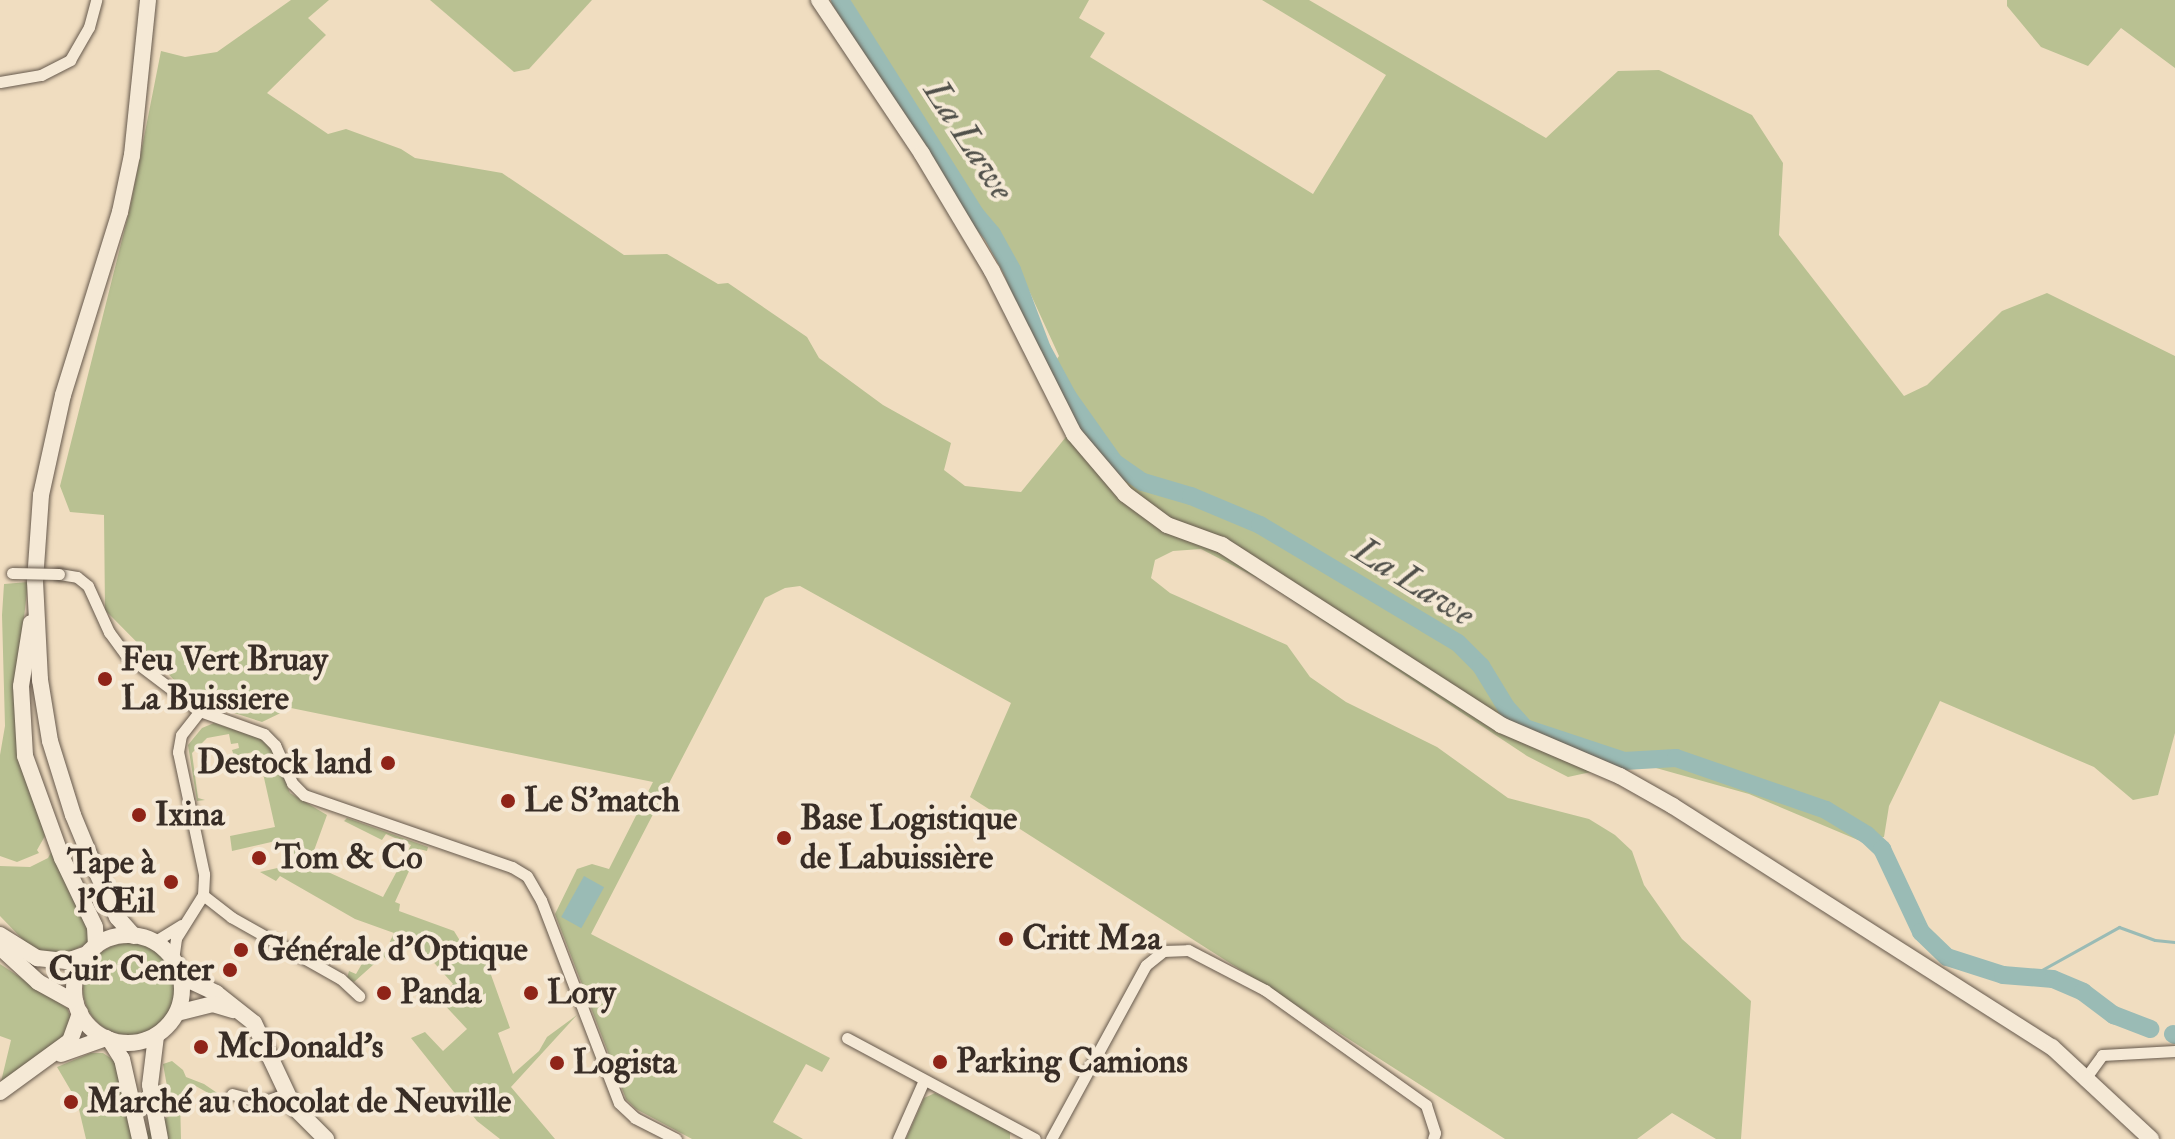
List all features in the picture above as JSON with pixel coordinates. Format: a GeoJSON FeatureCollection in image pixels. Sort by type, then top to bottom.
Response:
{"type":"FeatureCollection","features":[{"type":"Feature","properties":{"kind":"main road"},"geometry":{"type":"LineString","coordinates":[[0,1092],[70,1041],[78,1008],[77,972],[92,950],[95,927],[62,858],[25,756],[21,686],[35,610],[41,495],[63,395],[120,212],[132,155],[148,0]]}},
{"type":"Feature","properties":{"kind":"main road"},"geometry":{"type":"LineString","coordinates":[[819,0],[936,178],[992,271],[1074,434],[1125,494],[1167,525],[1222,545],[1530,741],[1602,768],[1649,792],[2052,1047],[2151,1139]]}},
{"type":"Feature","properties":{"kind":"main road"},"geometry":{"type":"LineString","coordinates":[[35,610],[46,720],[63,787],[117,917],[134,936]]}},
{"type":"Feature","properties":{"kind":"main road"},"geometry":{"type":"LineString","coordinates":[[0,935],[37,958],[67,961],[113,938],[134,936],[154,942],[173,960],[180,976],[182,988],[177,1013],[156,1036],[129,1043],[108,1039],[49,1059]]}},
{"type":"Feature","properties":{"kind":"main road"},"geometry":{"type":"LineString","coordinates":[[0,947],[38,982],[78,1008],[91,1028],[108,1039],[122,1059],[140,1139]]}},
{"type":"Feature","properties":{"kind":"main road"},"geometry":{"type":"LineString","coordinates":[[180,976],[216,993],[258,1029],[286,1094],[299,1114],[326,1139]]}},
{"type":"Feature","properties":{"kind":"main road"},"geometry":{"type":"LineString","coordinates":[[177,1013],[213,1004],[242,1013]]}},
{"type":"Feature","properties":{"kind":"main road"},"geometry":{"type":"LineString","coordinates":[[156,1036],[150,1085],[160,1139]]}},
{"type":"Feature","properties":{"kind":"street"},"geometry":{"type":"LineString","coordinates":[[0,82],[41,75],[70,60],[89,27],[96,0]]}},
{"type":"Feature","properties":{"kind":"street"},"geometry":{"type":"LineString","coordinates":[[12,573],[77,577],[88,586],[109,632],[125,654],[200,711],[264,734],[275,745],[292,783],[304,795],[512,867],[527,876],[541,900],[619,1103],[635,1118],[676,1139]]}},
{"type":"Feature","properties":{"kind":"street"},"geometry":{"type":"LineString","coordinates":[[173,960],[176,938],[203,895],[204,874],[178,752],[181,735],[200,711]]}},
{"type":"Feature","properties":{"kind":"street"},"geometry":{"type":"LineString","coordinates":[[203,895],[231,917],[341,979],[359,996]]}},
{"type":"Feature","properties":{"kind":"street"},"geometry":{"type":"LineString","coordinates":[[154,942],[184,923]]}},
{"type":"Feature","properties":{"kind":"street"},"geometry":{"type":"LineString","coordinates":[[1051,1139],[1146,965],[1163,951],[1188,950],[1265,990],[1426,1105],[1435,1133],[1433,1139]]}},
{"type":"Feature","properties":{"kind":"street"},"geometry":{"type":"LineString","coordinates":[[847,1038],[1035,1139]]}},
{"type":"Feature","properties":{"kind":"street"},"geometry":{"type":"LineString","coordinates":[[2084,1080],[2102,1055],[2175,1051]]}},
{"type":"Feature","properties":{"kind":"street"},"geometry":{"type":"LineString","coordinates":[[898,1139],[924,1080]]}},
{"type":"Feature","properties":{"kind":"street"},"geometry":{"type":"LineString","coordinates":[[232,1094],[262,1102],[286,1094]]}},
{"type":"Feature","properties":{"kind":"green space"},"geometry":{"type":"Polygon","coordinates":[[[291,0],[329,0],[308,18],[326,35],[267,93],[328,134],[346,129],[401,149],[415,158],[502,173],[624,255],[667,254],[718,284],[728,283],[807,337],[819,358],[883,405],[951,443],[944,470],[965,486],[1021,492],[1070,432],[1045,376],[1059,356],[1020,271],[850,0],[1089,0],[1079,18],[1105,33],[1090,57],[1313,194],[1386,75],[1262,0],[1309,0],[1546,138],[1618,71],[1659,70],[1752,115],[1783,163],[1779,235],[1904,396],[1927,385],[2002,311],[2047,293],[2175,356],[2175,733],[2158,795],[2133,800],[2094,767],[1940,701],[1889,806],[1884,837],[1858,840],[1749,794],[1656,768],[1623,768],[1625,787],[1591,772],[1568,777],[1527,756],[1263,581],[1201,549],[1173,551],[1155,560],[1151,578],[1170,593],[1287,645],[1310,677],[1346,702],[1437,747],[1508,798],[1589,819],[1615,835],[1632,851],[1644,885],[1682,939],[1751,1001],[1741,1139],[1716,1139],[1672,1113],[1637,1139],[1505,1139],[970,797],[1011,703],[800,586],[785,588],[765,598],[591,934],[830,1058],[822,1072],[806,1064],[773,1122],[803,1139],[692,1139],[636,1109],[626,1099],[555,914],[577,869],[592,864],[609,869],[653,782],[291,708],[262,722],[194,700],[105,610],[104,515],[70,512],[60,486],[130,208],[161,51],[185,57],[217,52],[291,0]]]}},
{"type":"Feature","properties":{"kind":"green space"},"geometry":{"type":"Polygon","coordinates":[[[430,0],[592,0],[529,69],[514,72],[430,0]]]}},
{"type":"Feature","properties":{"kind":"green space"},"geometry":{"type":"Polygon","coordinates":[[[2007,0],[2175,0],[2175,68],[2121,28],[2088,66],[2041,47],[2007,6],[2007,0]]]}},
{"type":"Feature","properties":{"kind":"green space"},"geometry":{"type":"Polygon","coordinates":[[[28,582],[15,699],[45,836],[37,850],[39,853],[17,862],[0,856],[0,755],[5,726],[2,615],[4,584],[28,582]]]}},
{"type":"Feature","properties":{"kind":"green space"},"geometry":{"type":"Polygon","coordinates":[[[214,723],[264,740],[274,754],[290,793],[327,815],[312,856],[320,860],[317,867],[383,897],[411,845],[386,834],[382,840],[344,821],[347,818],[428,847],[427,851],[419,849],[395,902],[400,904],[399,911],[454,931],[473,962],[485,958],[510,1028],[498,1033],[513,1074],[539,1051],[547,1037],[577,1015],[511,1087],[555,1139],[500,1139],[477,1121],[411,1038],[425,1032],[443,1051],[467,1029],[438,998],[453,984],[412,938],[387,960],[383,956],[354,982],[347,978],[349,971],[356,974],[371,948],[385,952],[394,933],[355,919],[280,876],[276,881],[260,872],[286,866],[280,840],[232,851],[230,836],[275,827],[258,751],[234,756],[232,750],[239,748],[238,743],[231,744],[229,734],[207,738],[192,753],[198,798],[205,800],[197,801],[188,745],[202,728],[214,723]]]}},
{"type":"Feature","properties":{"kind":"green space"},"geometry":{"type":"Polygon","coordinates":[[[54,847],[76,893],[92,941],[66,954],[44,953],[27,944],[0,916],[0,866],[30,867],[48,858],[54,847]]]}},
{"type":"Feature","properties":{"kind":"green space"},"geometry":{"type":"Polygon","coordinates":[[[129,943],[147,946],[162,956],[172,971],[175,989],[172,1007],[162,1022],[147,1032],[129,1035],[111,1032],[96,1022],[86,1007],[83,989],[86,971],[96,956],[111,946],[129,943]]]}},
{"type":"Feature","properties":{"kind":"green space"},"geometry":{"type":"Polygon","coordinates":[[[0,964],[67,1008],[72,1021],[67,1037],[0,1086],[11,1040],[0,1036],[0,964]]]}},
{"type":"Feature","properties":{"kind":"green space"},"geometry":{"type":"Polygon","coordinates":[[[91,1053],[103,1053],[115,1061],[133,1139],[86,1139],[77,1101],[57,1067],[91,1053]]]}},
{"type":"Feature","properties":{"kind":"green space"},"geometry":{"type":"Polygon","coordinates":[[[161,1053],[163,1064],[172,1061],[186,1077],[204,1084],[226,1099],[224,1102],[194,1085],[188,1098],[180,1098],[181,1139],[136,1139],[172,1114],[161,1053]]]}},
{"type":"Feature","properties":{"kind":"green space"},"geometry":{"type":"Polygon","coordinates":[[[935,1093],[1010,1131],[1010,1139],[906,1139],[924,1098],[935,1093]]]}},
{"type":"Feature","properties":{"kind":"water"},"geometry":{"type":"Polygon","coordinates":[[[584,876],[604,887],[581,928],[561,917],[584,876]]]}},
{"type":"Feature","properties":{"kind":"waterway","name":"La Lawe"},"geometry":{"type":"LineString","coordinates":[[840,0],[976,215],[992,234],[1012,270],[1042,349],[1068,397],[1114,462],[1143,482],[1191,496],[1260,525],[1458,643],[1481,666],[1506,707],[1525,728],[1624,761],[1676,758],[1826,810],[1867,835],[1882,849],[1921,932],[1947,957],[2003,975],[2053,979],[2083,992],[2114,1015],[2150,1029]]}},
{"type":"Feature","properties":{"kind":"waterway"},"geometry":{"type":"LineString","coordinates":[[2031,976],[2119,927],[2155,940],[2175,942]]}},
{"type":"Feature","properties":{"kind":"place","name":"Feu Vert Bruay La Buissiere"},"geometry":{"type":"Point","coordinates":[105,679]}},
{"type":"Feature","properties":{"kind":"place","name":"Destock land"},"geometry":{"type":"Point","coordinates":[388,763]}},
{"type":"Feature","properties":{"kind":"place","name":"Le S'match"},"geometry":{"type":"Point","coordinates":[508,801]}},
{"type":"Feature","properties":{"kind":"place","name":"Ixina"},"geometry":{"type":"Point","coordinates":[139,815]}},
{"type":"Feature","properties":{"kind":"place","name":"Base Logistique de Labuissière"},"geometry":{"type":"Point","coordinates":[784,838]}},
{"type":"Feature","properties":{"kind":"place","name":"Tom & Co"},"geometry":{"type":"Point","coordinates":[259,858]}},
{"type":"Feature","properties":{"kind":"place","name":"Tape à l'Œil"},"geometry":{"type":"Point","coordinates":[171,882]}},
{"type":"Feature","properties":{"kind":"place","name":"Critt M2a"},"geometry":{"type":"Point","coordinates":[1006,939]}},
{"type":"Feature","properties":{"kind":"place","name":"Générale d'Optique"},"geometry":{"type":"Point","coordinates":[241,950]}},
{"type":"Feature","properties":{"kind":"place","name":"Cuir Center"},"geometry":{"type":"Point","coordinates":[230,970]}},
{"type":"Feature","properties":{"kind":"place","name":"Panda"},"geometry":{"type":"Point","coordinates":[384,993]}},
{"type":"Feature","properties":{"kind":"place","name":"Lory"},"geometry":{"type":"Point","coordinates":[531,993]}},
{"type":"Feature","properties":{"kind":"place","name":"McDonald's"},"geometry":{"type":"Point","coordinates":[201,1047]}},
{"type":"Feature","properties":{"kind":"place","name":"Parking Camions"},"geometry":{"type":"Point","coordinates":[940,1062]}},
{"type":"Feature","properties":{"kind":"place","name":"Logista"},"geometry":{"type":"Point","coordinates":[557,1063]}},
{"type":"Feature","properties":{"kind":"place","name":"Marché au chocolat de Neuville"},"geometry":{"type":"Point","coordinates":[71,1102]}}]}
